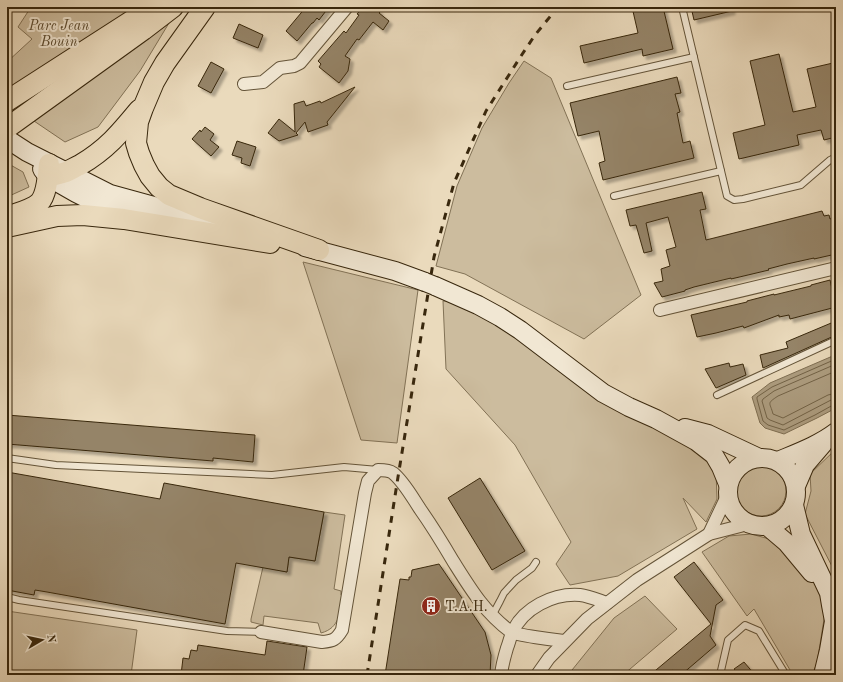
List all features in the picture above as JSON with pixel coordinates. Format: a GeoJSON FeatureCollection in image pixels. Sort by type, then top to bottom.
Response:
{"type":"FeatureCollection","features":[{"type":"Feature","properties":{"kind":"main road"},"geometry":{"type":"LineString","coordinates":[[7,101],[153,7]]}},
{"type":"Feature","properties":{"kind":"main road"},"geometry":{"type":"LineString","coordinates":[[7,128],[173,7]]}},
{"type":"Feature","properties":{"kind":"main road"},"geometry":{"type":"LineString","coordinates":[[205,7],[165,63],[154,82],[146,101],[138,122],[136,143],[144,165],[150,176],[159,187],[169,195],[193,206],[319,250]]}},
{"type":"Feature","properties":{"kind":"main road"},"geometry":{"type":"LineString","coordinates":[[7,217],[31,208],[39,203],[55,170],[90,159],[123,131],[146,101]]}},
{"type":"Feature","properties":{"kind":"main road"},"geometry":{"type":"LineString","coordinates":[[7,227],[57,216],[83,215],[124,219],[319,250]]}},
{"type":"Feature","properties":{"kind":"street"},"geometry":{"type":"LineString","coordinates":[[244,84],[263,82],[280,68],[294,66],[300,63],[346,7]]}},
{"type":"Feature","properties":{"kind":"street"},"geometry":{"type":"LineString","coordinates":[[7,139],[55,170],[110,194],[190,216],[222,227],[319,250],[395,271],[430,284],[478,305],[520,330],[603,393],[658,420],[696,441],[714,455],[721,467],[728,490],[731,508],[738,517],[748,524],[767,526],[778,522],[787,515],[794,505],[796,486],[786,467],[778,461],[757,457],[708,434],[658,420]]}},
{"type":"Feature","properties":{"kind":"street"},"geometry":{"type":"LineString","coordinates":[[660,310],[836,268]]}},
{"type":"Feature","properties":{"kind":"street"},"geometry":{"type":"LineString","coordinates":[[778,461],[833,435]]}},
{"type":"Feature","properties":{"kind":"street"},"geometry":{"type":"LineString","coordinates":[[796,486],[805,465],[833,435]]}},
{"type":"Feature","properties":{"kind":"street"},"geometry":{"type":"LineString","coordinates":[[709,534],[728,490],[732,474],[738,466],[747,460],[757,457]]}},
{"type":"Feature","properties":{"kind":"street"},"geometry":{"type":"LineString","coordinates":[[261,632],[322,642],[338,638],[342,630],[365,493],[368,482],[378,470],[391,472],[398,477],[438,536],[472,592],[492,616],[512,633],[564,641]]}},
{"type":"Feature","properties":{"kind":"street"},"geometry":{"type":"LineString","coordinates":[[794,505],[801,534],[829,593],[834,620],[829,650],[822,675]]}},
{"type":"Feature","properties":{"kind":"street"},"geometry":{"type":"LineString","coordinates":[[536,675],[564,641],[587,619],[637,580],[709,534],[748,524]]}},
{"type":"Feature","properties":{"kind":"street"},"geometry":{"type":"LineString","coordinates":[[767,526],[787,543],[829,593]]}},
{"type":"Feature","properties":{"kind":"street"},"geometry":{"type":"LineString","coordinates":[[501,675],[502,665],[512,633],[518,623],[529,612],[545,601],[562,596],[581,595],[607,603]]}},
{"type":"Feature","properties":{"kind":"lane"},"geometry":{"type":"LineString","coordinates":[[682,7],[727,196],[734,200],[743,199],[801,185],[830,160],[836,157]]}},
{"type":"Feature","properties":{"kind":"lane"},"geometry":{"type":"LineString","coordinates":[[567,86],[694,57]]}},
{"type":"Feature","properties":{"kind":"lane"},"geometry":{"type":"LineString","coordinates":[[614,196],[721,171]]}},
{"type":"Feature","properties":{"kind":"lane"},"geometry":{"type":"LineString","coordinates":[[718,395],[836,340]]}},
{"type":"Feature","properties":{"kind":"lane"},"geometry":{"type":"LineString","coordinates":[[7,458],[56,465],[272,475],[344,467],[378,470]]}},
{"type":"Feature","properties":{"kind":"lane"},"geometry":{"type":"LineString","coordinates":[[492,616],[504,592],[516,580],[532,568],[536,562]]}},
{"type":"Feature","properties":{"kind":"lane"},"geometry":{"type":"LineString","coordinates":[[7,597],[227,631],[261,632]]}},
{"type":"Feature","properties":{"kind":"lane"},"geometry":{"type":"LineString","coordinates":[[720,675],[728,640],[745,625],[759,631],[786,675]]}},
{"type":"Feature","properties":{"kind":"green space","name":"Parc Jean Bouin"},"geometry":{"type":"Polygon","coordinates":[[[31,7],[148,7],[7,98],[7,62],[32,39],[18,27],[31,7]]]}},
{"type":"Feature","properties":{"kind":"green space"},"geometry":{"type":"Polygon","coordinates":[[[169,23],[140,71],[98,127],[65,142],[34,121],[169,23]]]}},
{"type":"Feature","properties":{"kind":"green space"},"geometry":{"type":"Polygon","coordinates":[[[524,61],[551,78],[641,295],[584,339],[465,274],[436,266],[457,186],[482,128],[524,61]]]}},
{"type":"Feature","properties":{"kind":"green space"},"geometry":{"type":"Polygon","coordinates":[[[7,163],[23,172],[29,187],[7,197],[7,163]]]}},
{"type":"Feature","properties":{"kind":"green space"},"geometry":{"type":"Polygon","coordinates":[[[303,262],[418,290],[397,443],[361,440],[303,262]]]}},
{"type":"Feature","properties":{"kind":"green space"},"geometry":{"type":"Polygon","coordinates":[[[443,301],[458,301],[709,457],[716,471],[717,499],[706,522],[683,498],[697,529],[618,576],[570,585],[556,564],[571,542],[515,445],[446,369],[443,301]]]}},
{"type":"Feature","properties":{"kind":"green space"},"geometry":{"type":"Polygon","coordinates":[[[836,449],[836,574],[805,514],[811,491],[810,474],[836,449]]]}},
{"type":"Feature","properties":{"kind":"green space"},"geometry":{"type":"Polygon","coordinates":[[[756,466],[766,466],[779,473],[786,486],[786,496],[779,509],[766,516],[756,516],[747,512],[740,505],[736,496],[736,486],[740,477],[747,470],[756,466]]]}},
{"type":"Feature","properties":{"kind":"green space"},"geometry":{"type":"Polygon","coordinates":[[[324,512],[345,515],[334,589],[341,591],[341,595],[343,595],[340,613],[336,623],[327,631],[321,633],[318,623],[264,616],[263,625],[251,622],[263,567],[287,572],[289,557],[315,561],[324,512]]]}},
{"type":"Feature","properties":{"kind":"green space"},"geometry":{"type":"Polygon","coordinates":[[[751,534],[784,543],[815,584],[826,607],[817,663],[812,675],[793,675],[754,609],[747,616],[702,552],[729,536],[751,534]]]}},
{"type":"Feature","properties":{"kind":"green space"},"geometry":{"type":"Polygon","coordinates":[[[645,596],[677,629],[623,675],[568,675],[614,618],[645,596]]]}},
{"type":"Feature","properties":{"kind":"green space"},"geometry":{"type":"Polygon","coordinates":[[[7,611],[137,630],[131,675],[7,675],[7,611]]]}},
{"type":"Feature","properties":{"kind":"water"},"geometry":{"type":"Polygon","coordinates":[[[835,355],[836,408],[784,434],[765,428],[760,423],[752,397],[770,383],[835,355]]]}},
{"type":"Feature","properties":{"kind":"building"},"geometry":{"type":"Polygon","coordinates":[[[306,7],[329,7],[319,20],[317,18],[297,41],[286,31],[306,7]]]}},
{"type":"Feature","properties":{"kind":"building"},"geometry":{"type":"Polygon","coordinates":[[[363,7],[374,7],[389,21],[383,30],[373,22],[359,40],[357,39],[345,56],[350,59],[348,71],[339,83],[319,67],[321,64],[318,61],[344,31],[346,33],[363,7]]]}},
{"type":"Feature","properties":{"kind":"building"},"geometry":{"type":"Polygon","coordinates":[[[632,7],[663,7],[673,49],[643,56],[642,49],[584,63],[580,46],[638,33],[632,7]]]}},
{"type":"Feature","properties":{"kind":"building"},"geometry":{"type":"Polygon","coordinates":[[[691,7],[731,7],[732,11],[694,20],[691,7]]]}},
{"type":"Feature","properties":{"kind":"building"},"geometry":{"type":"Polygon","coordinates":[[[239,24],[263,35],[258,48],[233,38],[239,24]]]}},
{"type":"Feature","properties":{"kind":"building"},"geometry":{"type":"Polygon","coordinates":[[[779,54],[793,112],[816,107],[807,69],[833,63],[836,73],[836,137],[824,140],[821,130],[797,135],[799,145],[739,159],[733,133],[765,125],[750,61],[779,54]]]}},
{"type":"Feature","properties":{"kind":"building"},"geometry":{"type":"Polygon","coordinates":[[[211,62],[224,69],[211,93],[198,86],[211,62]]]}},
{"type":"Feature","properties":{"kind":"building"},"geometry":{"type":"Polygon","coordinates":[[[677,77],[681,93],[675,94],[680,112],[677,113],[683,143],[690,141],[694,158],[603,180],[599,163],[605,161],[599,131],[578,136],[570,103],[677,77]]]}},
{"type":"Feature","properties":{"kind":"building"},"geometry":{"type":"Polygon","coordinates":[[[355,87],[327,122],[328,125],[308,132],[305,122],[296,133],[298,135],[279,141],[268,133],[279,119],[295,132],[294,104],[304,101],[306,106],[320,101],[321,103],[355,87]]]}},
{"type":"Feature","properties":{"kind":"building"},"geometry":{"type":"Polygon","coordinates":[[[205,127],[214,134],[210,140],[219,147],[211,156],[192,139],[205,127]]]}},
{"type":"Feature","properties":{"kind":"building"},"geometry":{"type":"Polygon","coordinates":[[[237,141],[256,147],[250,166],[241,163],[242,158],[232,155],[237,141]]]}},
{"type":"Feature","properties":{"kind":"building"},"geometry":{"type":"Polygon","coordinates":[[[702,192],[706,209],[700,210],[706,240],[822,211],[824,216],[829,215],[830,219],[836,217],[836,226],[833,227],[836,241],[836,254],[787,264],[768,269],[769,270],[694,287],[662,297],[654,283],[663,281],[661,269],[670,266],[666,250],[676,247],[668,217],[646,223],[652,251],[644,253],[636,225],[630,226],[626,210],[702,192]]]}},
{"type":"Feature","properties":{"kind":"building"},"geometry":{"type":"Polygon","coordinates":[[[830,280],[836,307],[790,319],[789,315],[779,317],[779,315],[744,328],[743,326],[697,337],[691,315],[830,280]]]}},
{"type":"Feature","properties":{"kind":"building"},"geometry":{"type":"Polygon","coordinates":[[[836,321],[836,335],[763,368],[760,355],[788,348],[786,342],[836,321]]]}},
{"type":"Feature","properties":{"kind":"building"},"geometry":{"type":"Polygon","coordinates":[[[729,363],[730,367],[743,364],[746,375],[716,388],[705,369],[729,363]]]}},
{"type":"Feature","properties":{"kind":"building"},"geometry":{"type":"Polygon","coordinates":[[[7,415],[255,435],[253,462],[213,458],[213,461],[7,444],[7,415]]]}},
{"type":"Feature","properties":{"kind":"building"},"geometry":{"type":"Polygon","coordinates":[[[7,472],[160,499],[164,483],[324,512],[315,561],[289,557],[287,572],[236,563],[225,624],[35,590],[34,595],[7,590],[7,472]]]}},
{"type":"Feature","properties":{"kind":"building"},"geometry":{"type":"Polygon","coordinates":[[[480,478],[525,551],[492,570],[448,498],[480,478]]]}},
{"type":"Feature","properties":{"kind":"building"},"geometry":{"type":"Polygon","coordinates":[[[694,562],[723,600],[716,605],[710,636],[716,645],[681,675],[678,675],[673,670],[667,675],[650,675],[711,624],[674,577],[694,562]]]}},
{"type":"Feature","properties":{"kind":"building","name":"T.A.H."},"geometry":{"type":"Polygon","coordinates":[[[439,564],[485,632],[491,655],[490,675],[385,675],[400,579],[409,580],[412,570],[439,564]]]}},
{"type":"Feature","properties":{"kind":"building"},"geometry":{"type":"Polygon","coordinates":[[[267,641],[307,647],[303,675],[181,675],[183,658],[189,659],[191,650],[197,651],[198,645],[265,655],[267,641]]]}},
{"type":"Feature","properties":{"kind":"building"},"geometry":{"type":"Polygon","coordinates":[[[744,662],[755,675],[739,675],[734,669],[744,662]]]}},
{"type":"Feature","properties":{"kind":"railway"},"geometry":{"type":"LineString","coordinates":[[367,675],[434,257],[454,183],[486,111],[535,35],[558,7]]}},
{"type":"Feature","properties":{"kind":"place","name":"T.A.H."},"geometry":{"type":"Point","coordinates":[431,606]}}]}
